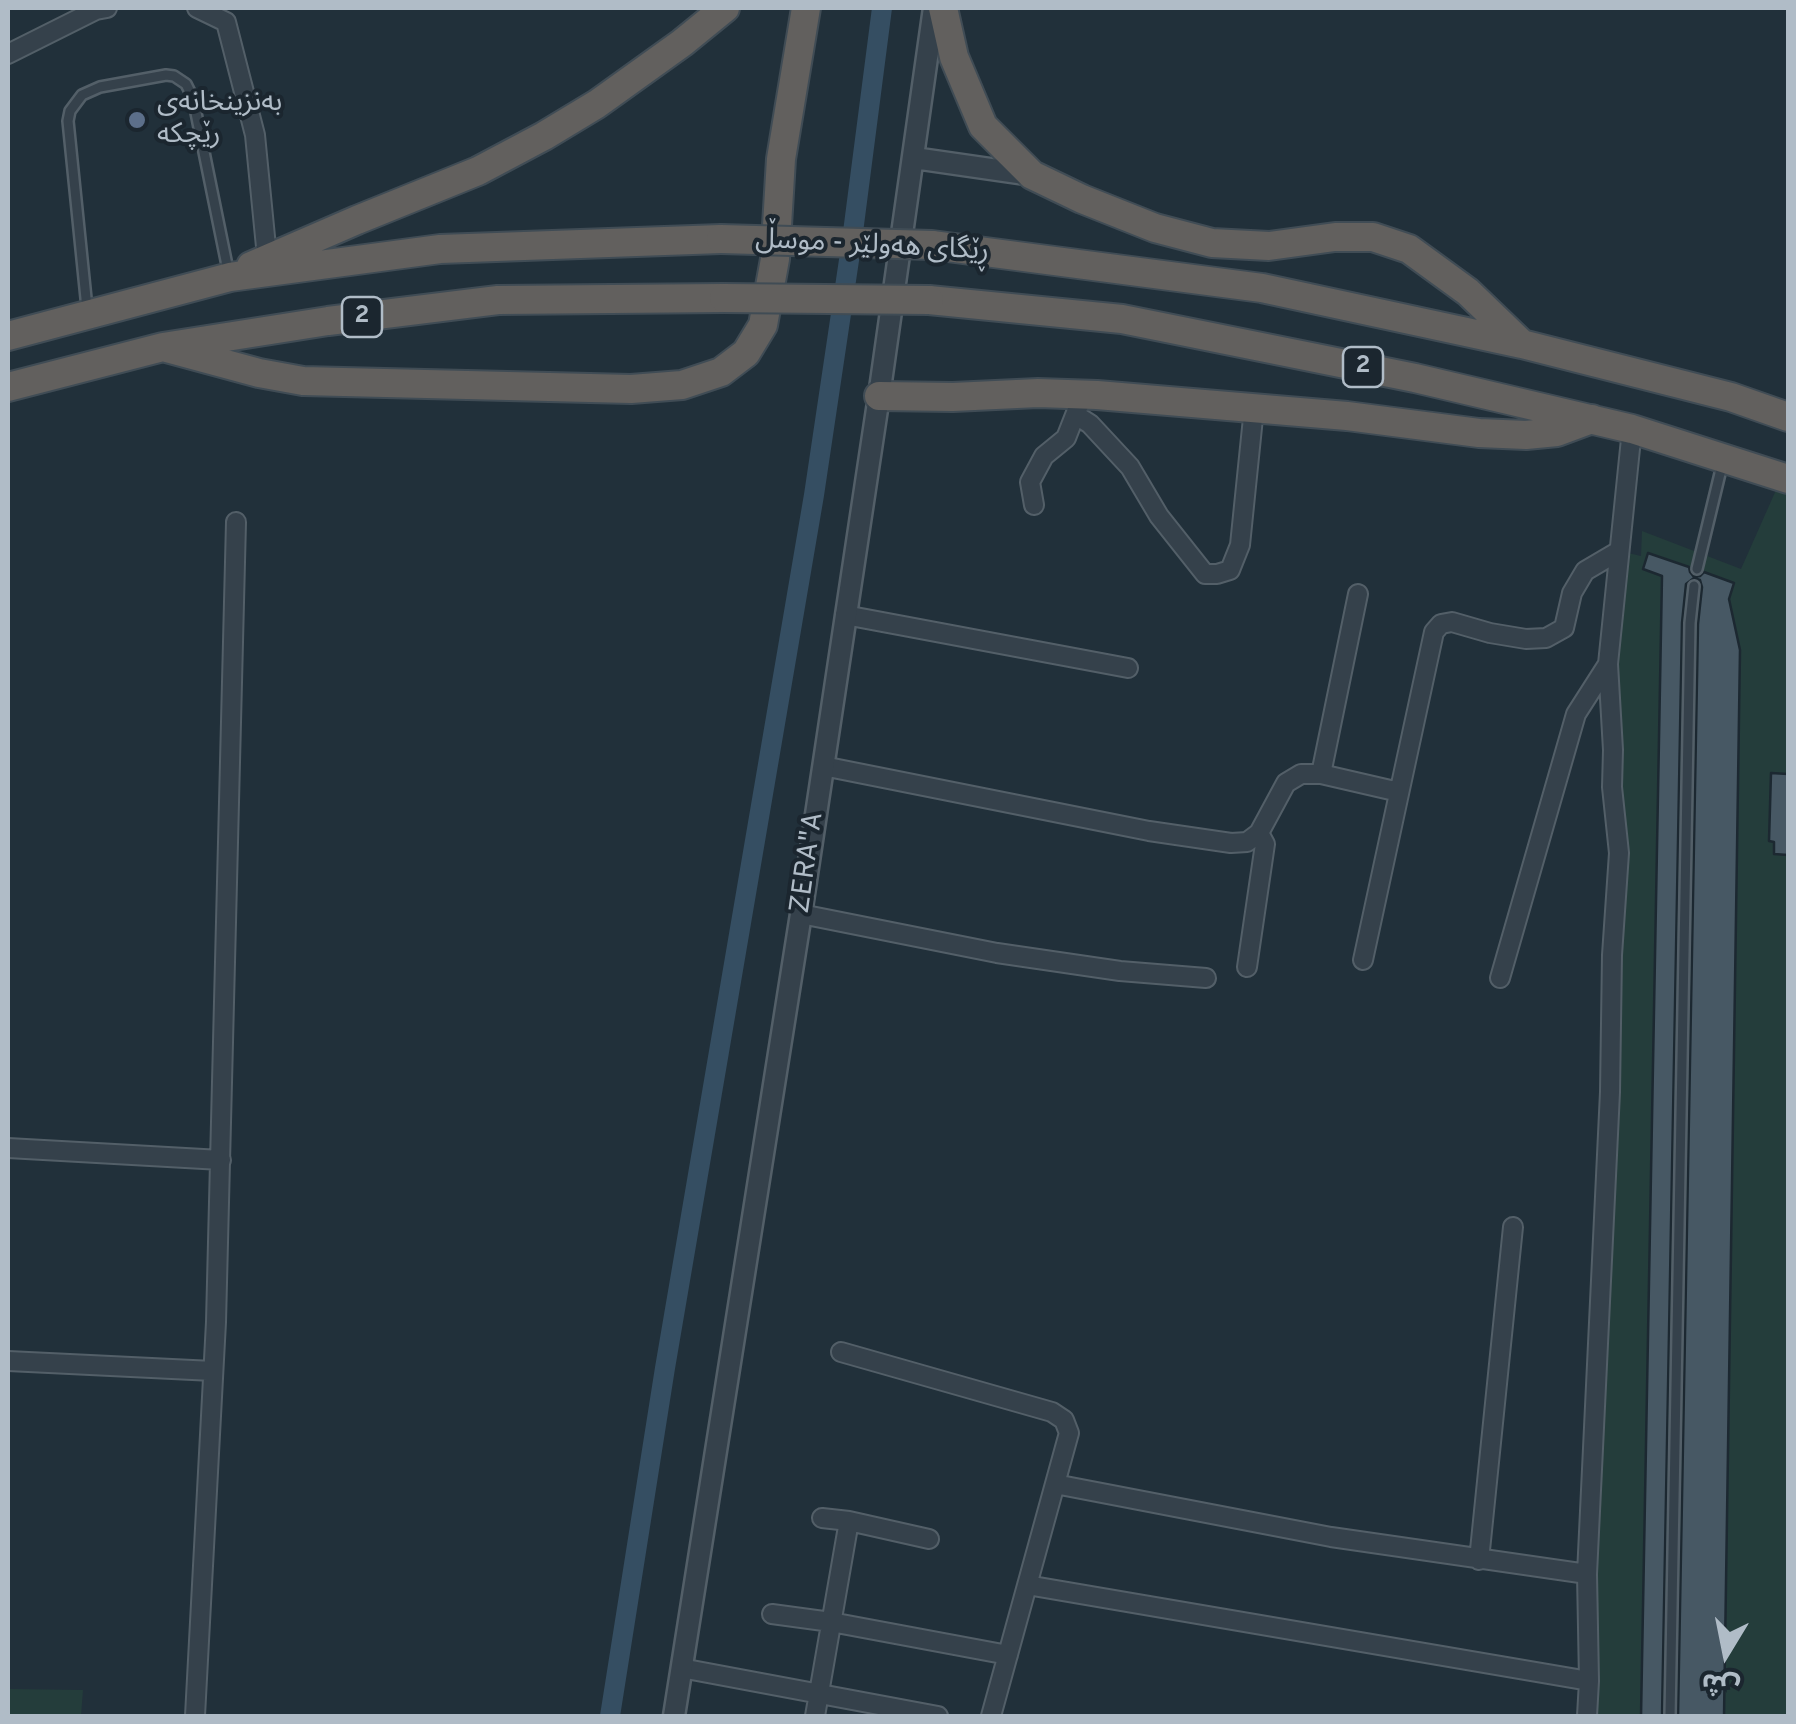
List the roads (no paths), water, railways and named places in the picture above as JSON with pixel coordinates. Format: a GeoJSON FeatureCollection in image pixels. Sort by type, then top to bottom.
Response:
{"type":"FeatureCollection","features":[{"type":"Feature","properties":{"kind":"highway"},"geometry":{"type":"LineString","coordinates":[[230,277],[478,172],[544,136],[625,84],[725,8]]}},
{"type":"Feature","properties":{"kind":"highway"},"geometry":{"type":"LineString","coordinates":[[163,346],[259,373],[304,381],[631,390],[682,385],[720,372],[746,353],[762,325],[774,258],[781,159],[806,8]]}},
{"type":"Feature","properties":{"kind":"highway"},"geometry":{"type":"LineString","coordinates":[[944,8],[954,58],[983,126],[1032,175],[1155,228],[1212,242],[1269,246],[1373,236],[1409,249],[1468,292],[1522,344]]}},
{"type":"Feature","properties":{"kind":"highway","name":"ڕێگای هەولێر - موسڵ"},"geometry":{"type":"LineString","coordinates":[[8,336],[230,277],[440,250],[721,239],[932,245],[1262,288],[1522,344],[1731,397],[1788,417]]}},
{"type":"Feature","properties":{"kind":"highway","name":"ڕێگای هەولێر - موسڵ"},"geometry":{"type":"LineString","coordinates":[[163,346],[498,300],[929,300],[1122,319],[1416,378],[1632,429],[1788,479]]}},
{"type":"Feature","properties":{"kind":"highway","name":"2"},"geometry":{"type":"LineString","coordinates":[[8,386],[163,346]]}},
{"type":"Feature","properties":{"kind":"highway"},"geometry":{"type":"LineString","coordinates":[[880,396],[1038,393],[1078,405],[1254,408],[1526,436],[1557,432],[1592,419]]}},
{"type":"Feature","properties":{"kind":"street"},"geometry":{"type":"LineString","coordinates":[[8,54],[107,8]]}},
{"type":"Feature","properties":{"kind":"street"},"geometry":{"type":"LineString","coordinates":[[197,8],[226,22],[255,135],[268,258]]}},
{"type":"Feature","properties":{"kind":"street","name":"ZERA\"A"},"geometry":{"type":"LineString","coordinates":[[674,1716],[880,396],[934,8]]}},
{"type":"Feature","properties":{"kind":"street"},"geometry":{"type":"LineString","coordinates":[[914,158],[1032,175]]}},
{"type":"Feature","properties":{"kind":"street"},"geometry":{"type":"LineString","coordinates":[[1078,405],[1090,424],[1130,467],[1159,516],[1205,574],[1230,570],[1240,545],[1254,408]]}},
{"type":"Feature","properties":{"kind":"street"},"geometry":{"type":"LineString","coordinates":[[1034,505],[1030,482],[1044,456],[1066,438],[1078,405]]}},
{"type":"Feature","properties":{"kind":"street"},"geometry":{"type":"LineString","coordinates":[[1588,1716],[1587,1574],[1619,853],[1612,787],[1608,664],[1632,429]]}},
{"type":"Feature","properties":{"kind":"street"},"geometry":{"type":"LineString","coordinates":[[195,1716],[214,1371],[236,522]]}},
{"type":"Feature","properties":{"kind":"street"},"geometry":{"type":"LineString","coordinates":[[1363,960],[1434,632],[1441,624],[1452,622],[1490,634],[1546,638],[1564,628],[1572,594],[1585,571],[1619,552]]}},
{"type":"Feature","properties":{"kind":"street"},"geometry":{"type":"LineString","coordinates":[[1321,774],[1358,594]]}},
{"type":"Feature","properties":{"kind":"street"},"geometry":{"type":"LineString","coordinates":[[845,615],[1128,668]]}},
{"type":"Feature","properties":{"kind":"street"},"geometry":{"type":"LineString","coordinates":[[1500,978],[1576,714],[1608,664]]}},
{"type":"Feature","properties":{"kind":"street"},"geometry":{"type":"LineString","coordinates":[[823,766],[1149,831],[1231,843],[1247,842],[1259,834],[1286,783],[1301,774],[1321,774],[1400,792]]}},
{"type":"Feature","properties":{"kind":"street"},"geometry":{"type":"LineString","coordinates":[[1247,968],[1265,844],[1259,834]]}},
{"type":"Feature","properties":{"kind":"street"},"geometry":{"type":"LineString","coordinates":[[801,914],[997,954],[1206,978]]}},
{"type":"Feature","properties":{"kind":"street"},"geometry":{"type":"LineString","coordinates":[[8,1148],[220,1160]]}},
{"type":"Feature","properties":{"kind":"street"},"geometry":{"type":"LineString","coordinates":[[1479,1560],[1513,1227]]}},
{"type":"Feature","properties":{"kind":"street"},"geometry":{"type":"LineString","coordinates":[[841,1352],[1052,1412],[1064,1420],[1068,1434],[992,1716]]}},
{"type":"Feature","properties":{"kind":"street"},"geometry":{"type":"LineString","coordinates":[[8,1361],[214,1371]]}},
{"type":"Feature","properties":{"kind":"street"},"geometry":{"type":"LineString","coordinates":[[1054,1484],[1332,1537],[1587,1574]]}},
{"type":"Feature","properties":{"kind":"street"},"geometry":{"type":"LineString","coordinates":[[822,1518],[929,1539]]}},
{"type":"Feature","properties":{"kind":"street"},"geometry":{"type":"LineString","coordinates":[[815,1716],[849,1521]]}},
{"type":"Feature","properties":{"kind":"street"},"geometry":{"type":"LineString","coordinates":[[1026,1585],[1589,1682]]}},
{"type":"Feature","properties":{"kind":"street"},"geometry":{"type":"LineString","coordinates":[[772,1614],[1008,1655]]}},
{"type":"Feature","properties":{"kind":"street"},"geometry":{"type":"LineString","coordinates":[[681,1668],[938,1716]]}},
{"type":"Feature","properties":{"kind":"lane"},"geometry":{"type":"LineString","coordinates":[[88,315],[68,121],[82,95],[100,87],[166,75],[186,84],[193,98],[230,277]]}},
{"type":"Feature","properties":{"kind":"lane"},"geometry":{"type":"LineString","coordinates":[[1697,569],[1724,458]]}},
{"type":"Feature","properties":{"kind":"lane"},"geometry":{"type":"LineString","coordinates":[[1670,1716],[1694,586]]}},
{"type":"Feature","properties":{"kind":"waterway"},"geometry":{"type":"LineString","coordinates":[[610,1716],[665,1368],[814,495],[882,8]]}},
{"type":"Feature","properties":{"kind":"place","name":"بەنزینخانەی رێچکە"},"geometry":{"type":"Point","coordinates":[137,120]}}]}
